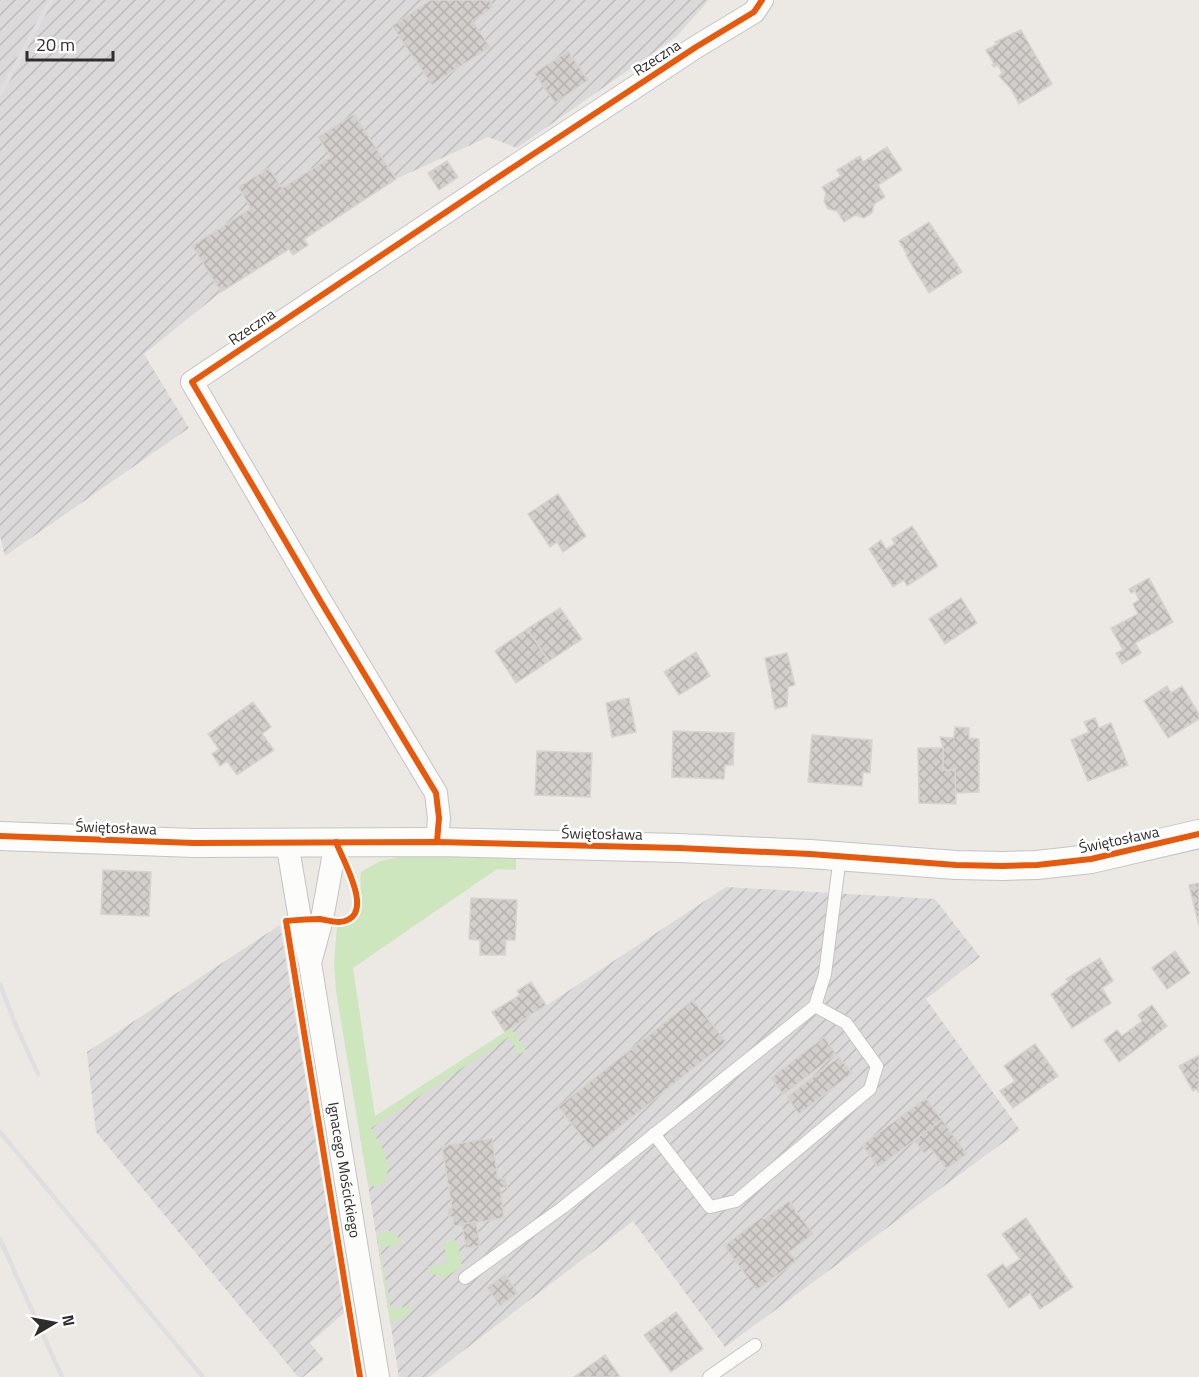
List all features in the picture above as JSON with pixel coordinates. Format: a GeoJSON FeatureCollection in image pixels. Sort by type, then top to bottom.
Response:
{"type":"FeatureCollection","features":[{"type":"Feature","properties":{"kind":"street","name":"Rzeczna"},"geometry":{"type":"LineString","coordinates":[[438,842],[439,818],[436,793],[192,382],[497,178],[696,47],[754,12],[762,0]]}},
{"type":"Feature","properties":{"kind":"street","name":"Świętosława"},"geometry":{"type":"LineString","coordinates":[[0,836],[194,843],[438,842],[679,848],[840,856],[956,865],[1037,865],[1091,859],[1199,834]]}},
{"type":"Feature","properties":{"kind":"street","name":"Ignacego Mościckiego"},"geometry":{"type":"LineString","coordinates":[[287,842],[310,963],[378,1377]]}},
{"type":"Feature","properties":{"kind":"street","name":"Ignacego Mościckiego"},"geometry":{"type":"LineString","coordinates":[[310,963],[322,919],[336,842]]}},
{"type":"Feature","properties":{"kind":"lane"},"geometry":{"type":"LineString","coordinates":[[465,1278],[562,1208],[815,1006],[825,974],[840,856]]}},
{"type":"Feature","properties":{"kind":"lane"},"geometry":{"type":"LineString","coordinates":[[654,1134],[710,1207],[736,1202],[870,1089],[877,1066],[846,1023],[815,1006]]}},
{"type":"Feature","properties":{"kind":"lane"},"geometry":{"type":"LineString","coordinates":[[710,1377],[755,1345]]}},
{"type":"Feature","properties":{"kind":"shaded area"},"geometry":{"type":"Polygon","coordinates":[[[0,0],[709,0],[677,36],[517,148],[488,137],[396,179],[221,292],[144,354],[189,428],[5,556],[0,536],[0,0]]]}},
{"type":"Feature","properties":{"kind":"shaded area"},"geometry":{"type":"Polygon","coordinates":[[[726,887],[935,899],[980,957],[926,999],[1020,1130],[725,1347],[633,1221],[429,1377],[399,1377],[359,1129],[726,887]]]}},
{"type":"Feature","properties":{"kind":"shaded area"},"geometry":{"type":"Polygon","coordinates":[[[280,925],[344,1313],[310,1343],[324,1360],[303,1377],[298,1377],[96,1132],[87,1052],[280,925]]]}},
{"type":"Feature","properties":{"kind":"green space"},"geometry":{"type":"Polygon","coordinates":[[[404,856],[516,857],[516,870],[497,869],[353,968],[375,1116],[511,1028],[526,1051],[520,1054],[509,1037],[371,1128],[387,1160],[388,1168],[385,1181],[377,1187],[368,1184],[336,991],[334,962],[337,927],[352,923],[360,912],[361,872],[380,861],[404,856]]]}},
{"type":"Feature","properties":{"kind":"green space"},"geometry":{"type":"Polygon","coordinates":[[[388,1230],[398,1237],[401,1244],[380,1248],[391,1309],[411,1306],[406,1315],[394,1321],[390,1321],[377,1235],[388,1230]]]}},
{"type":"Feature","properties":{"kind":"green space"},"geometry":{"type":"Polygon","coordinates":[[[457,1240],[462,1266],[446,1277],[432,1274],[427,1267],[447,1263],[444,1242],[457,1240]]]}},
{"type":"Feature","properties":{"kind":"building"},"geometry":{"type":"Polygon","coordinates":[[[431,0],[489,0],[493,7],[472,21],[490,47],[432,85],[392,26],[431,0]]]}},
{"type":"Feature","properties":{"kind":"building"},"geometry":{"type":"Polygon","coordinates":[[[1021,30],[1052,84],[1019,104],[1011,89],[999,76],[1002,73],[998,65],[994,67],[992,65],[994,64],[986,50],[997,44],[995,42],[1021,30]]]}},
{"type":"Feature","properties":{"kind":"building"},"geometry":{"type":"Polygon","coordinates":[[[568,51],[588,80],[555,103],[534,73],[568,51]]]}},
{"type":"Feature","properties":{"kind":"building"},"geometry":{"type":"Polygon","coordinates":[[[354,114],[396,179],[304,239],[308,245],[293,255],[289,249],[221,292],[192,246],[251,208],[238,187],[269,168],[282,188],[331,157],[318,137],[354,114]]]}},
{"type":"Feature","properties":{"kind":"building"},"geometry":{"type":"Polygon","coordinates":[[[887,147],[902,170],[878,185],[885,197],[874,204],[872,213],[864,218],[855,215],[844,222],[837,211],[828,209],[824,201],[826,193],[822,187],[841,176],[837,170],[860,156],[863,162],[887,147]]]}},
{"type":"Feature","properties":{"kind":"building"},"geometry":{"type":"Polygon","coordinates":[[[447,161],[458,177],[439,190],[428,173],[447,161]]]}},
{"type":"Feature","properties":{"kind":"building"},"geometry":{"type":"Polygon","coordinates":[[[929,222],[962,272],[929,293],[899,241],[929,222]]]}},
{"type":"Feature","properties":{"kind":"building"},"geometry":{"type":"Polygon","coordinates":[[[558,494],[586,536],[563,552],[557,542],[550,547],[528,514],[558,494]]]}},
{"type":"Feature","properties":{"kind":"building"},"geometry":{"type":"Polygon","coordinates":[[[912,526],[938,566],[907,586],[904,580],[893,587],[869,549],[881,540],[886,549],[895,544],[892,539],[912,526]]]}},
{"type":"Feature","properties":{"kind":"building"},"geometry":{"type":"Polygon","coordinates":[[[1149,578],[1173,622],[1135,643],[1141,653],[1122,664],[1116,653],[1123,650],[1111,628],[1138,614],[1133,604],[1139,600],[1135,591],[1131,593],[1129,589],[1149,578]]]}},
{"type":"Feature","properties":{"kind":"building"},"geometry":{"type":"Polygon","coordinates":[[[961,598],[977,623],[945,644],[929,619],[961,598]]]}},
{"type":"Feature","properties":{"kind":"building"},"geometry":{"type":"Polygon","coordinates":[[[560,608],[582,639],[549,661],[527,629],[560,608]]]}},
{"type":"Feature","properties":{"kind":"building"},"geometry":{"type":"Polygon","coordinates":[[[527,629],[549,661],[516,683],[495,651],[527,629]]]}},
{"type":"Feature","properties":{"kind":"building"},"geometry":{"type":"Polygon","coordinates":[[[696,652],[710,676],[679,695],[664,672],[696,652]]]}},
{"type":"Feature","properties":{"kind":"building"},"geometry":{"type":"Polygon","coordinates":[[[787,653],[795,685],[788,687],[787,706],[775,709],[765,658],[787,653]]]}},
{"type":"Feature","properties":{"kind":"building"},"geometry":{"type":"Polygon","coordinates":[[[1167,686],[1171,693],[1182,686],[1199,714],[1199,719],[1168,738],[1144,701],[1167,686]]]}},
{"type":"Feature","properties":{"kind":"building"},"geometry":{"type":"Polygon","coordinates":[[[629,698],[636,732],[612,737],[606,703],[629,698]]]}},
{"type":"Feature","properties":{"kind":"building"},"geometry":{"type":"Polygon","coordinates":[[[253,702],[271,727],[262,734],[274,750],[237,775],[227,761],[220,766],[212,754],[219,749],[208,734],[253,702]]]}},
{"type":"Feature","properties":{"kind":"building"},"geometry":{"type":"Polygon","coordinates":[[[1095,718],[1099,728],[1111,723],[1128,765],[1088,781],[1071,740],[1089,732],[1084,722],[1095,718]]]}},
{"type":"Feature","properties":{"kind":"building"},"geometry":{"type":"Polygon","coordinates":[[[955,727],[969,728],[969,738],[979,739],[979,792],[955,793],[955,770],[943,770],[943,748],[940,737],[954,738],[955,727]]]}},
{"type":"Feature","properties":{"kind":"building"},"geometry":{"type":"Polygon","coordinates":[[[673,731],[734,733],[733,765],[725,765],[724,779],[672,777],[673,731]]]}},
{"type":"Feature","properties":{"kind":"building"},"geometry":{"type":"Polygon","coordinates":[[[812,735],[872,740],[870,773],[863,772],[862,786],[808,782],[812,735]]]}},
{"type":"Feature","properties":{"kind":"building"},"geometry":{"type":"Polygon","coordinates":[[[918,748],[943,748],[943,770],[955,770],[956,804],[919,803],[918,748]]]}},
{"type":"Feature","properties":{"kind":"building"},"geometry":{"type":"Polygon","coordinates":[[[537,751],[592,753],[590,797],[535,795],[537,751]]]}},
{"type":"Feature","properties":{"kind":"building"},"geometry":{"type":"Polygon","coordinates":[[[103,870],[151,872],[149,916],[101,914],[103,870]]]}},
{"type":"Feature","properties":{"kind":"building"},"geometry":{"type":"Polygon","coordinates":[[[1199,883],[1199,926],[1189,885],[1199,883]]]}},
{"type":"Feature","properties":{"kind":"building"},"geometry":{"type":"Polygon","coordinates":[[[471,898],[517,900],[515,940],[506,940],[505,955],[480,955],[480,940],[469,939],[471,898]]]}},
{"type":"Feature","properties":{"kind":"building"},"geometry":{"type":"Polygon","coordinates":[[[1175,951],[1190,973],[1167,989],[1152,968],[1175,951]]]}},
{"type":"Feature","properties":{"kind":"building"},"geometry":{"type":"Polygon","coordinates":[[[1100,958],[1113,981],[1102,988],[1111,1003],[1072,1028],[1051,994],[1068,982],[1066,979],[1100,958]]]}},
{"type":"Feature","properties":{"kind":"building"},"geometry":{"type":"Polygon","coordinates":[[[531,982],[546,1005],[505,1032],[492,1012],[520,995],[517,991],[531,982]]]}},
{"type":"Feature","properties":{"kind":"building"},"geometry":{"type":"Polygon","coordinates":[[[693,1000],[726,1042],[592,1149],[558,1107],[693,1000]]]}},
{"type":"Feature","properties":{"kind":"building"},"geometry":{"type":"Polygon","coordinates":[[[1152,1005],[1167,1026],[1119,1062],[1104,1040],[1117,1030],[1122,1036],[1142,1021],[1138,1015],[1152,1005]]]}},
{"type":"Feature","properties":{"kind":"building"},"geometry":{"type":"Polygon","coordinates":[[[824,1037],[836,1054],[783,1095],[771,1078],[824,1037]]]}},
{"type":"Feature","properties":{"kind":"building"},"geometry":{"type":"Polygon","coordinates":[[[1035,1044],[1058,1076],[1013,1108],[1000,1091],[1015,1081],[1004,1066],[1035,1044]]]}},
{"type":"Feature","properties":{"kind":"building"},"geometry":{"type":"Polygon","coordinates":[[[1199,1055],[1199,1093],[1197,1089],[1193,1091],[1179,1066],[1199,1055]]]}},
{"type":"Feature","properties":{"kind":"building"},"geometry":{"type":"Polygon","coordinates":[[[839,1057],[852,1073],[799,1114],[787,1097],[839,1057]]]}},
{"type":"Feature","properties":{"kind":"building"},"geometry":{"type":"Polygon","coordinates":[[[926,1098],[942,1120],[878,1167],[862,1145],[926,1098]]]}},
{"type":"Feature","properties":{"kind":"building"},"geometry":{"type":"Polygon","coordinates":[[[942,1120],[967,1154],[946,1169],[931,1148],[924,1153],[914,1140],[942,1120]]]}},
{"type":"Feature","properties":{"kind":"building"},"geometry":{"type":"Polygon","coordinates":[[[492,1138],[498,1179],[505,1178],[507,1187],[500,1188],[504,1218],[454,1226],[453,1217],[449,1217],[448,1208],[452,1208],[442,1146],[492,1138]]]}},
{"type":"Feature","properties":{"kind":"building"},"geometry":{"type":"Polygon","coordinates":[[[789,1201],[813,1234],[789,1252],[796,1261],[757,1290],[724,1246],[762,1217],[764,1219],[789,1201]]]}},
{"type":"Feature","properties":{"kind":"building"},"geometry":{"type":"Polygon","coordinates":[[[1026,1218],[1073,1287],[1040,1309],[1030,1293],[1009,1308],[987,1275],[1003,1264],[1006,1268],[1020,1259],[1002,1234],[1026,1218]]]}},
{"type":"Feature","properties":{"kind":"building"},"geometry":{"type":"Polygon","coordinates":[[[476,1222],[480,1246],[466,1248],[462,1224],[476,1222]]]}},
{"type":"Feature","properties":{"kind":"building"},"geometry":{"type":"Polygon","coordinates":[[[505,1274],[518,1293],[500,1306],[487,1288],[505,1274]]]}},
{"type":"Feature","properties":{"kind":"building"},"geometry":{"type":"Polygon","coordinates":[[[676,1312],[703,1349],[671,1372],[644,1335],[676,1312]]]}},
{"type":"Feature","properties":{"kind":"building"},"geometry":{"type":"Polygon","coordinates":[[[605,1355],[620,1377],[574,1377],[605,1355]]]}},
{"type":"Feature","properties":{"kind":"railway"},"geometry":{"type":"LineString","coordinates":[[0,94],[51,0]]}},
{"type":"Feature","properties":{"kind":"railway"},"geometry":{"type":"LineString","coordinates":[[0,984],[38,1074]]}},
{"type":"Feature","properties":{"kind":"railway"},"geometry":{"type":"LineString","coordinates":[[0,1132],[203,1377]]}},
{"type":"Feature","properties":{"kind":"railway"},"geometry":{"type":"LineString","coordinates":[[0,1239],[62,1377]]}},
{"type":"Feature","properties":{"kind":"cycle path"},"geometry":{"type":"LineString","coordinates":[[437,842],[439,818],[436,793],[192,382],[497,178],[696,47],[754,12],[762,0]]}},
{"type":"Feature","properties":{"kind":"cycle path"},"geometry":{"type":"LineString","coordinates":[[0,836],[194,843],[437,842],[679,848],[1003,866],[1091,859],[1199,834]]}},
{"type":"Feature","properties":{"kind":"cycle path"},"geometry":{"type":"LineString","coordinates":[[336,842],[355,888],[356,911],[350,918],[339,922],[320,919],[286,921],[360,1377]]}}]}
